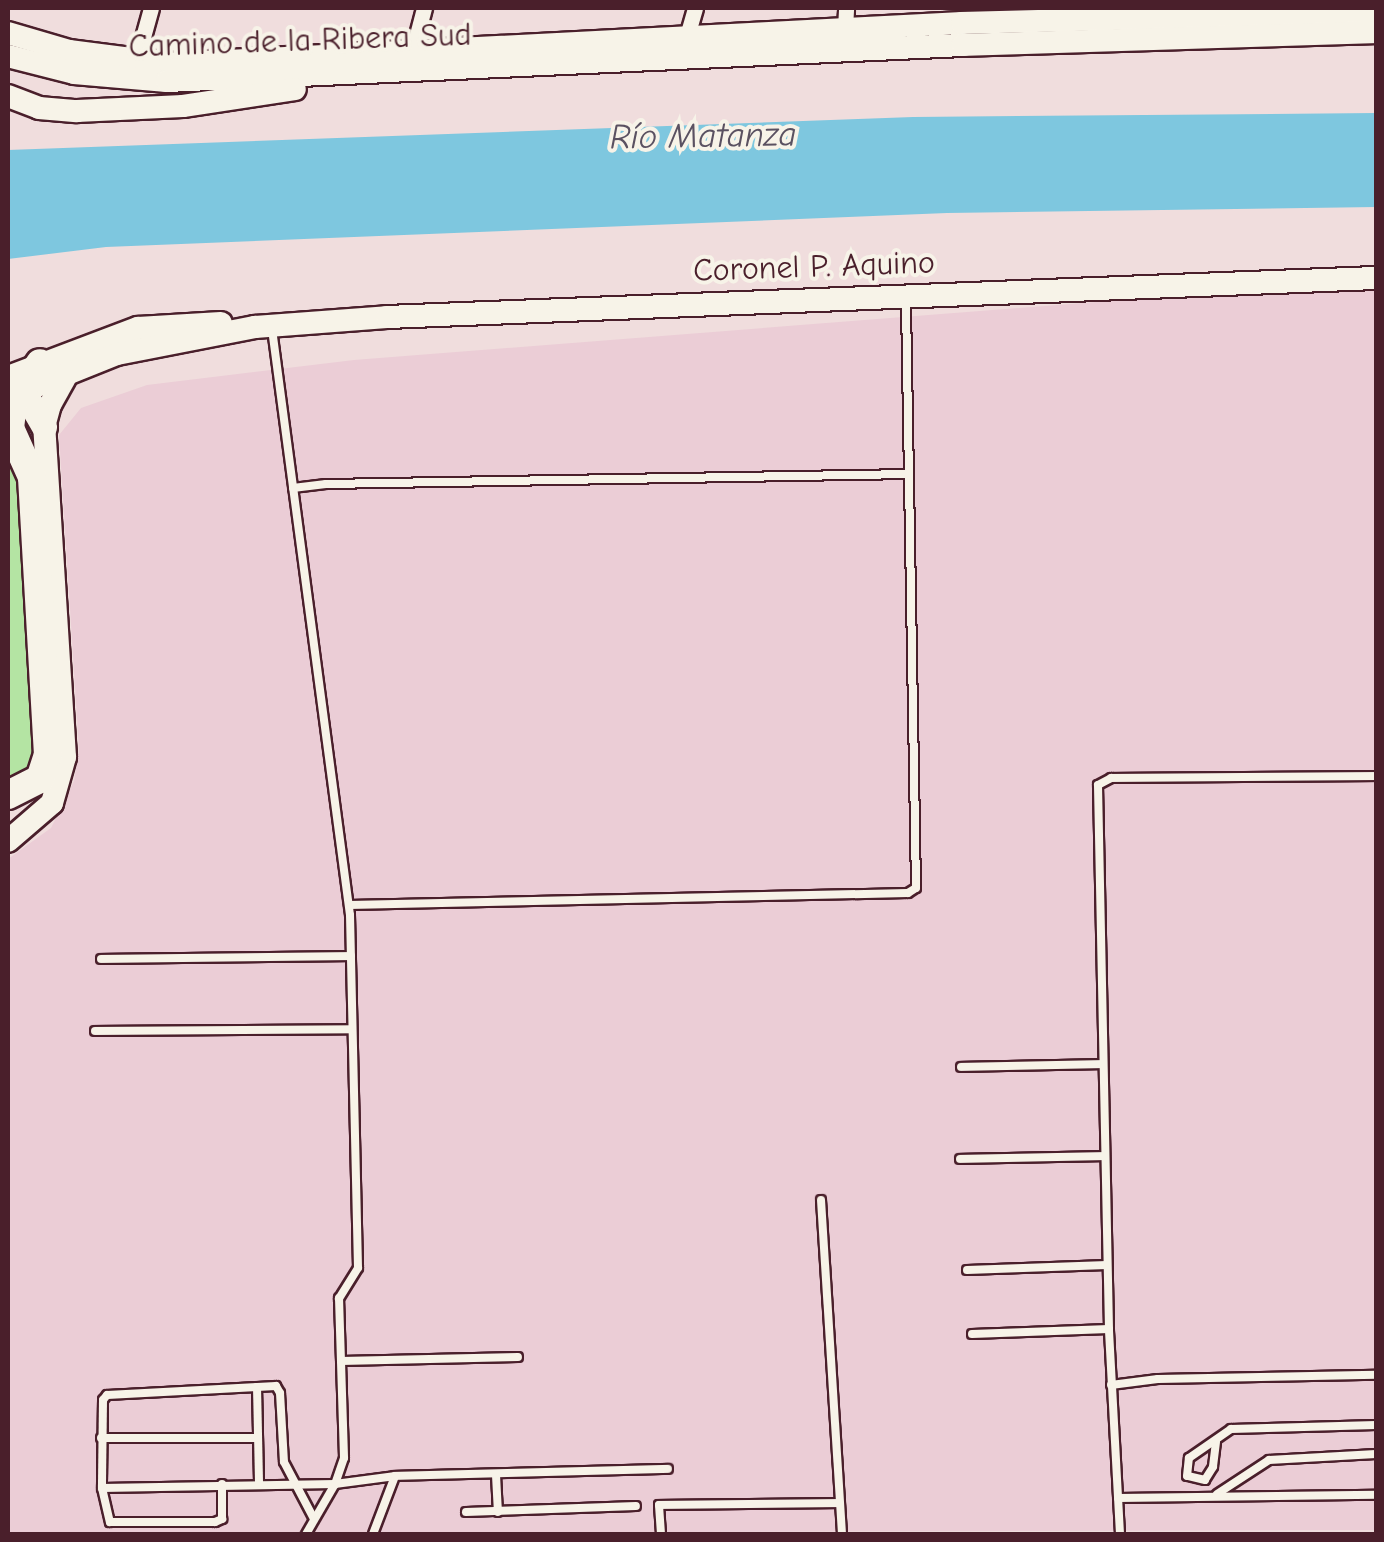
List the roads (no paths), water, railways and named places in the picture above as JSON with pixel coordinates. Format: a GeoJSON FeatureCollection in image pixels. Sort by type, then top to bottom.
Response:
{"type":"FeatureCollection","features":[{"type":"Feature","properties":{"kind":"highway"},"geometry":{"type":"LineString","coordinates":[[8,795],[40,779],[48,755],[32,476],[15,448],[10,428],[10,389],[40,364]]}},
{"type":"Feature","properties":{"kind":"main road","name":"Camino de la Ribera Sud"},"geometry":{"type":"LineString","coordinates":[[8,56],[74,73],[414,61],[1245,11],[1376,12]]}},
{"type":"Feature","properties":{"kind":"main road","name":"Camino de la Ribera Sud"},"geometry":{"type":"LineString","coordinates":[[414,61],[845,18],[963,25],[1376,32]]}},
{"type":"Feature","properties":{"kind":"main road","name":"Camino de la Ribera Sud"},"geometry":{"type":"LineString","coordinates":[[8,33],[134,71]]}},
{"type":"Feature","properties":{"kind":"main road"},"geometry":{"type":"LineString","coordinates":[[8,96],[60,112],[183,106],[414,61]]}},
{"type":"Feature","properties":{"kind":"main road","name":"Coronel P. Aquino"},"geometry":{"type":"LineString","coordinates":[[10,389],[140,348],[263,326],[387,317],[1376,278]]}},
{"type":"Feature","properties":{"kind":"main road","name":"Coronel P. Aquino"},"geometry":{"type":"LineString","coordinates":[[40,364],[138,328],[206,322],[263,326]]}},
{"type":"Feature","properties":{"kind":"main road"},"geometry":{"type":"LineString","coordinates":[[8,840],[52,803],[65,757],[44,427],[50,404],[68,373]]}},
{"type":"Feature","properties":{"kind":"main road"},"geometry":{"type":"LineString","coordinates":[[10,389],[44,427]]}},
{"type":"Feature","properties":{"kind":"street"},"geometry":{"type":"LineString","coordinates":[[134,71],[151,8]]}},
{"type":"Feature","properties":{"kind":"street"},"geometry":{"type":"LineString","coordinates":[[414,61],[424,8]]}},
{"type":"Feature","properties":{"kind":"street"},"geometry":{"type":"LineString","coordinates":[[687,36],[695,8]]}},
{"type":"Feature","properties":{"kind":"lane"},"geometry":{"type":"LineString","coordinates":[[349,905],[908,894],[916,888],[906,296]]}},
{"type":"Feature","properties":{"kind":"lane"},"geometry":{"type":"LineString","coordinates":[[263,326],[293,488],[349,905],[351,956],[358,1268],[339,1298],[344,1458],[336,1484],[306,1534]]}},
{"type":"Feature","properties":{"kind":"lane"},"geometry":{"type":"LineString","coordinates":[[293,488],[326,484],[909,474]]}},
{"type":"Feature","properties":{"kind":"lane"},"geometry":{"type":"LineString","coordinates":[[1120,1534],[1108,1330],[1095,796],[1102,779],[1376,776]]}},
{"type":"Feature","properties":{"kind":"lane"},"geometry":{"type":"LineString","coordinates":[[101,959],[351,956]]}},
{"type":"Feature","properties":{"kind":"lane"},"geometry":{"type":"LineString","coordinates":[[95,1031],[352,1029]]}},
{"type":"Feature","properties":{"kind":"lane"},"geometry":{"type":"LineString","coordinates":[[961,1067],[1102,1064]]}},
{"type":"Feature","properties":{"kind":"lane"},"geometry":{"type":"LineString","coordinates":[[960,1160],[1104,1156]]}},
{"type":"Feature","properties":{"kind":"lane"},"geometry":{"type":"LineString","coordinates":[[821,1200],[842,1534]]}},
{"type":"Feature","properties":{"kind":"lane"},"geometry":{"type":"LineString","coordinates":[[968,1270],[1107,1266]]}},
{"type":"Feature","properties":{"kind":"lane"},"geometry":{"type":"LineString","coordinates":[[972,1334],[1108,1330]]}},
{"type":"Feature","properties":{"kind":"lane"},"geometry":{"type":"LineString","coordinates":[[341,1361],[518,1357]]}},
{"type":"Feature","properties":{"kind":"lane"},"geometry":{"type":"LineString","coordinates":[[1111,1385],[1158,1379],[1376,1375]]}},
{"type":"Feature","properties":{"kind":"lane"},"geometry":{"type":"LineString","coordinates":[[222,1484],[222,1519],[215,1522],[110,1522],[102,1488],[101,1407],[107,1395],[276,1386],[280,1393],[284,1462],[314,1519]]}},
{"type":"Feature","properties":{"kind":"lane"},"geometry":{"type":"LineString","coordinates":[[258,1387],[259,1482]]}},
{"type":"Feature","properties":{"kind":"lane"},"geometry":{"type":"LineString","coordinates":[[1216,1442],[1212,1467],[1205,1480],[1186,1476],[1188,1458],[1237,1428],[1376,1425]]}},
{"type":"Feature","properties":{"kind":"lane"},"geometry":{"type":"LineString","coordinates":[[101,1438],[257,1438]]}},
{"type":"Feature","properties":{"kind":"lane"},"geometry":{"type":"LineString","coordinates":[[1215,1496],[1269,1460],[1376,1454]]}},
{"type":"Feature","properties":{"kind":"lane"},"geometry":{"type":"LineString","coordinates":[[102,1488],[259,1482],[336,1484],[395,1476],[668,1470]]}},
{"type":"Feature","properties":{"kind":"lane"},"geometry":{"type":"LineString","coordinates":[[496,1475],[498,1512]]}},
{"type":"Feature","properties":{"kind":"lane"},"geometry":{"type":"LineString","coordinates":[[373,1534],[395,1476]]}},
{"type":"Feature","properties":{"kind":"lane"},"geometry":{"type":"LineString","coordinates":[[1118,1498],[1376,1495]]}},
{"type":"Feature","properties":{"kind":"lane"},"geometry":{"type":"LineString","coordinates":[[661,1534],[659,1505],[839,1503]]}},
{"type":"Feature","properties":{"kind":"lane"},"geometry":{"type":"LineString","coordinates":[[466,1512],[636,1506]]}},
{"type":"Feature","properties":{"kind":"water","name":"Río Matanza"},"geometry":{"type":"Polygon","coordinates":[[[1376,113],[1376,207],[947,213],[106,247],[8,259],[8,150],[913,117],[1376,113]]]}}]}
